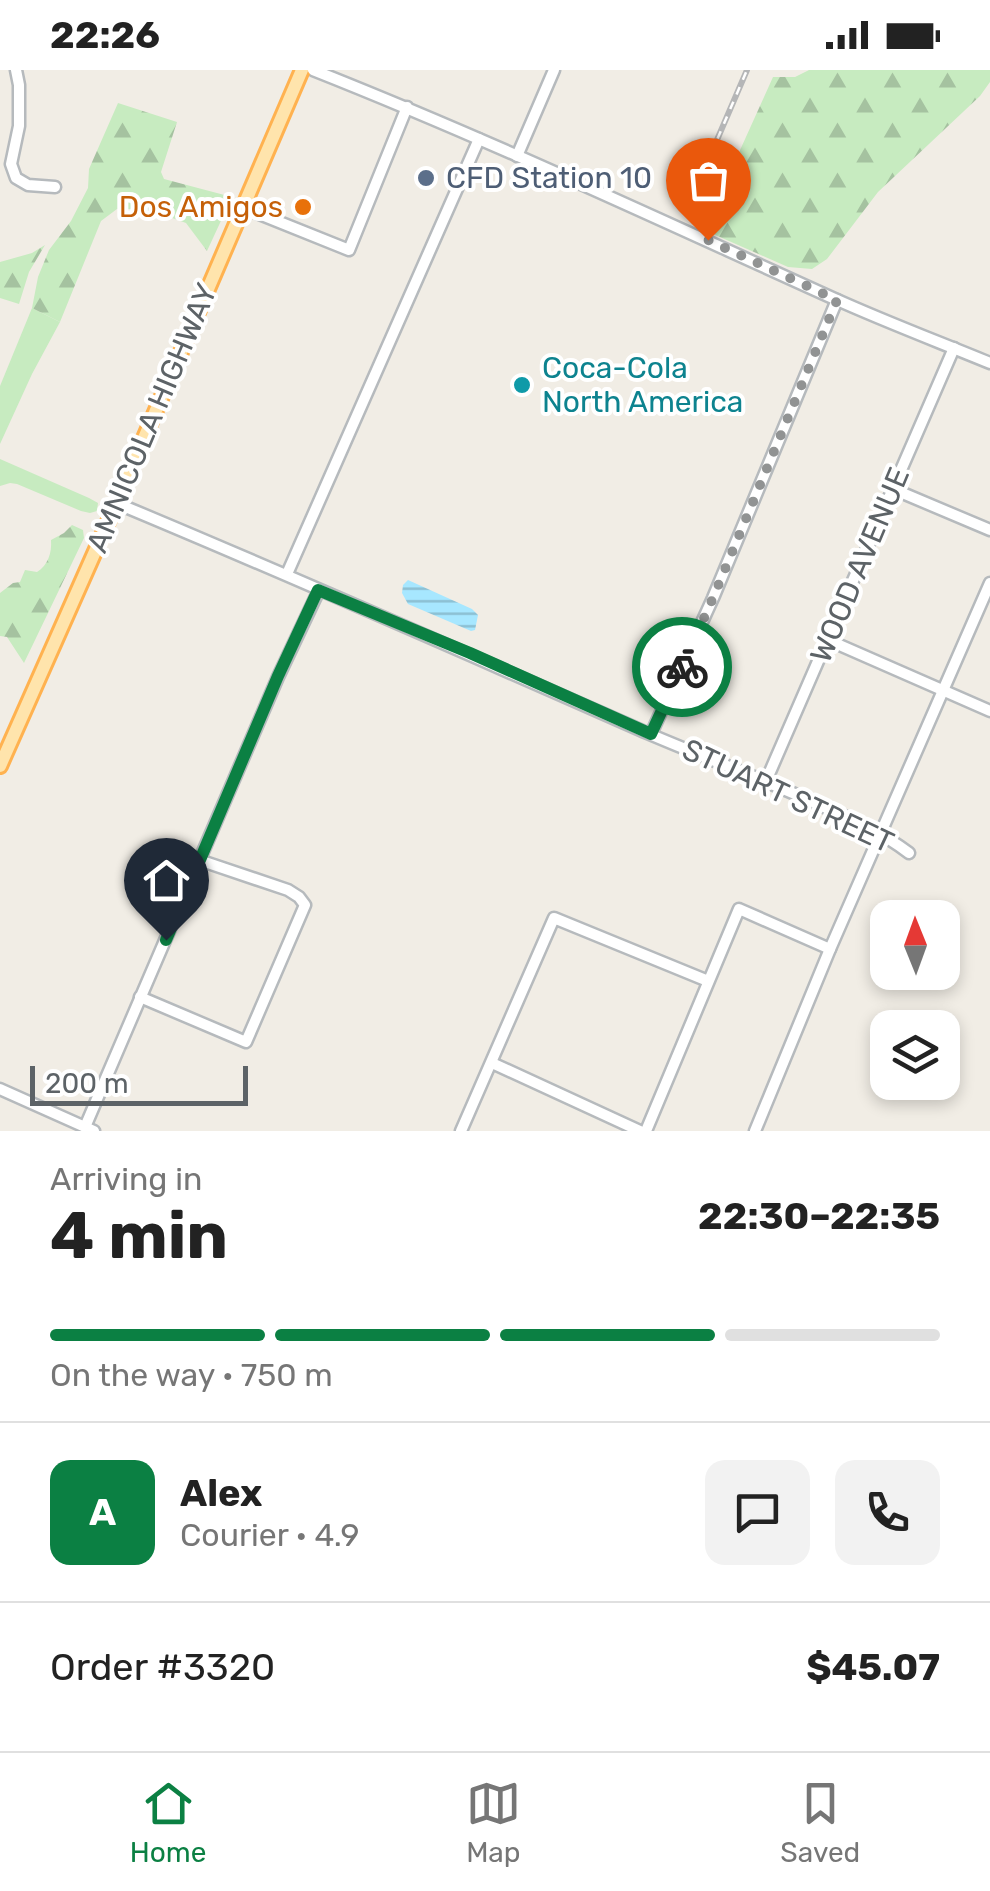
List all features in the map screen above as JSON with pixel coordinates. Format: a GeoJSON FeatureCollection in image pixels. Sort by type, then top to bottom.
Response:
{"type":"FeatureCollection","features":[{"type":"Feature","properties":{"kind":"main road","name":"AMNICOLA HIGHWAY"},"geometry":{"type":"LineString","coordinates":[[0,766],[302,70]]}},
{"type":"Feature","properties":{"kind":"street"},"geometry":{"type":"LineString","coordinates":[[16,70],[19,126],[11,164],[16,178],[28,185],[55,186]]}},
{"type":"Feature","properties":{"kind":"street"},"geometry":{"type":"LineString","coordinates":[[313,70],[407,107],[837,300],[990,364]]}},
{"type":"Feature","properties":{"kind":"street"},"geometry":{"type":"LineString","coordinates":[[517,156],[554,70]]}},
{"type":"Feature","properties":{"kind":"street"},"geometry":{"type":"LineString","coordinates":[[242,207],[349,250],[407,107]]}},
{"type":"Feature","properties":{"kind":"street"},"geometry":{"type":"LineString","coordinates":[[287,574],[479,140]]}},
{"type":"Feature","properties":{"kind":"street"},"geometry":{"type":"LineString","coordinates":[[651,734],[713,598],[837,300]]}},
{"type":"Feature","properties":{"kind":"street","name":"WOOD AVENUE"},"geometry":{"type":"LineString","coordinates":[[766,781],[954,348]]}},
{"type":"Feature","properties":{"kind":"street"},"geometry":{"type":"LineString","coordinates":[[893,490],[990,530]]}},
{"type":"Feature","properties":{"kind":"street","name":"STUART STREET"},"geometry":{"type":"LineString","coordinates":[[116,503],[766,781],[882,833],[909,853]]}},
{"type":"Feature","properties":{"kind":"street"},"geometry":{"type":"LineString","coordinates":[[755,1131],[990,583]]}},
{"type":"Feature","properties":{"kind":"street"},"geometry":{"type":"LineString","coordinates":[[0,1090],[89,1129],[140,997],[318,590]]}},
{"type":"Feature","properties":{"kind":"street"},"geometry":{"type":"LineString","coordinates":[[828,640],[990,711]]}},
{"type":"Feature","properties":{"kind":"street"},"geometry":{"type":"LineString","coordinates":[[140,997],[246,1042],[305,905],[288,890],[199,860]]}},
{"type":"Feature","properties":{"kind":"street"},"geometry":{"type":"LineString","coordinates":[[492,1063],[643,1131],[739,909],[830,949]]}},
{"type":"Feature","properties":{"kind":"street"},"geometry":{"type":"LineString","coordinates":[[461,1131],[554,918],[708,981]]}},
{"type":"Feature","properties":{"kind":"green space"},"geometry":{"type":"Polygon","coordinates":[[[809,70],[990,70],[990,82],[980,96],[878,192],[827,259],[812,269],[788,267],[704,230],[773,77],[795,77],[809,70]]]}},
{"type":"Feature","properties":{"kind":"green space"},"geometry":{"type":"Polygon","coordinates":[[[118,103],[177,122],[161,172],[164,179],[232,197],[207,251],[186,223],[164,215],[117,209],[101,221],[60,322],[32,308],[38,277],[49,250],[71,221],[88,188],[89,169],[118,103]]]}},
{"type":"Feature","properties":{"kind":"green space"},"geometry":{"type":"Polygon","coordinates":[[[45,245],[29,272],[19,304],[0,298],[0,262],[45,245]]]}},
{"type":"Feature","properties":{"kind":"green space"},"geometry":{"type":"Polygon","coordinates":[[[32,308],[60,322],[0,444],[0,386],[32,308]]]}},
{"type":"Feature","properties":{"kind":"green space"},"geometry":{"type":"Polygon","coordinates":[[[0,459],[89,498],[98,503],[97,511],[81,511],[17,484],[0,486],[0,459]]]}},
{"type":"Feature","properties":{"kind":"green space"},"geometry":{"type":"Polygon","coordinates":[[[72,525],[83,530],[84,538],[24,663],[7,637],[0,636],[0,593],[20,582],[25,570],[41,569],[49,558],[51,540],[72,525]]]}},
{"type":"Feature","properties":{"kind":"water"},"geometry":{"type":"Polygon","coordinates":[[[408,580],[472,609],[478,615],[475,630],[408,604],[402,593],[408,580]]]}},
{"type":"Feature","properties":{"kind":"railway"},"geometry":{"type":"LineString","coordinates":[[686,212],[747,70]]}},
{"type":"Feature","properties":{"kind":"way so far"},"geometry":{"type":"LineString","coordinates":[[682,667],[837,300],[708,240]]}},
{"type":"Feature","properties":{"kind":"place","name":"CFD Station 10"},"geometry":{"type":"Point","coordinates":[426,178]}},
{"type":"Feature","properties":{"kind":"place","name":"Dos Amigos"},"geometry":{"type":"Point","coordinates":[303,207]}},
{"type":"Feature","properties":{"kind":"place","name":"Coca-Cola North America"},"geometry":{"type":"Point","coordinates":[522,385]}},
{"type":"Feature","properties":{"kind":"route"},"geometry":{"type":"LineString","coordinates":[[166,940],[318,590],[651,734],[682,667]]}}]}
